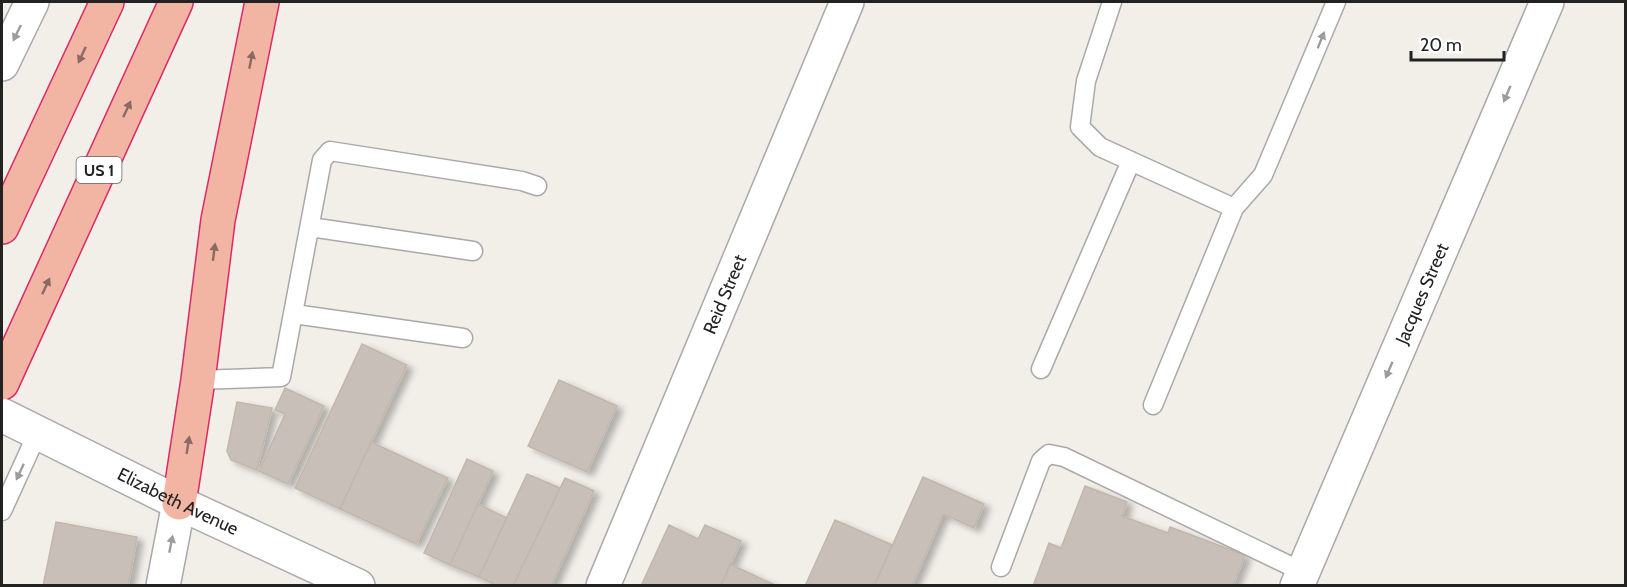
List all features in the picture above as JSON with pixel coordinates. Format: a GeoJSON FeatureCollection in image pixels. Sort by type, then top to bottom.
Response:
{"type":"FeatureCollection","features":[{"type":"Feature","properties":{"kind":"highway"},"geometry":{"type":"LineString","coordinates":[[2,227],[107,2]]}},
{"type":"Feature","properties":{"kind":"highway","name":"US 1"},"geometry":{"type":"LineString","coordinates":[[2,383],[176,2]]}},
{"type":"Feature","properties":{"kind":"highway"},"geometry":{"type":"LineString","coordinates":[[179,503],[219,220],[262,2]]}},
{"type":"Feature","properties":{"kind":"street"},"geometry":{"type":"LineString","coordinates":[[2,64],[32,2]]}},
{"type":"Feature","properties":{"kind":"street","name":"Reid Street"},"geometry":{"type":"LineString","coordinates":[[603,585],[848,2]]}},
{"type":"Feature","properties":{"kind":"street","name":"Jacques Street"},"geometry":{"type":"LineString","coordinates":[[1300,579],[1547,2]]}},
{"type":"Feature","properties":{"kind":"street","name":"Elizabeth Avenue"},"geometry":{"type":"LineString","coordinates":[[2,415],[179,503],[358,585]]}},
{"type":"Feature","properties":{"kind":"street"},"geometry":{"type":"LineString","coordinates":[[163,585],[179,503]]}},
{"type":"Feature","properties":{"kind":"lane"},"geometry":{"type":"LineString","coordinates":[[1112,2],[1086,81],[1080,127],[1100,147],[1234,208]]}},
{"type":"Feature","properties":{"kind":"lane"},"geometry":{"type":"LineString","coordinates":[[1153,405],[1234,208],[1263,175],[1336,2]]}},
{"type":"Feature","properties":{"kind":"lane"},"geometry":{"type":"LineString","coordinates":[[198,380],[281,377],[322,160],[330,151],[522,181],[537,186]]}},
{"type":"Feature","properties":{"kind":"lane"},"geometry":{"type":"LineString","coordinates":[[1041,369],[1131,161]]}},
{"type":"Feature","properties":{"kind":"lane"},"geometry":{"type":"LineString","coordinates":[[310,227],[473,251]]}},
{"type":"Feature","properties":{"kind":"lane"},"geometry":{"type":"LineString","coordinates":[[294,314],[463,338]]}},
{"type":"Feature","properties":{"kind":"lane"},"geometry":{"type":"LineString","coordinates":[[2,511],[38,432]]}},
{"type":"Feature","properties":{"kind":"lane"},"geometry":{"type":"LineString","coordinates":[[1000,567],[1041,461],[1048,454],[1064,457],[1300,579]]}},
{"type":"Feature","properties":{"kind":"building"},"geometry":{"type":"Polygon","coordinates":[[[362,344],[407,365],[340,509],[295,488],[362,344]]]}},
{"type":"Feature","properties":{"kind":"building"},"geometry":{"type":"Polygon","coordinates":[[[559,380],[617,406],[587,472],[528,446],[559,380]]]}},
{"type":"Feature","properties":{"kind":"building"},"geometry":{"type":"Polygon","coordinates":[[[285,388],[324,406],[288,484],[259,471],[285,414],[275,410],[285,388]]]}},
{"type":"Feature","properties":{"kind":"building"},"geometry":{"type":"Polygon","coordinates":[[[237,402],[272,408],[257,470],[231,460],[227,451],[237,402]]]}},
{"type":"Feature","properties":{"kind":"building"},"geometry":{"type":"Polygon","coordinates":[[[371,442],[448,478],[416,544],[340,509],[371,442]]]}},
{"type":"Feature","properties":{"kind":"building"},"geometry":{"type":"Polygon","coordinates":[[[467,459],[493,471],[450,565],[424,553],[467,459]]]}},
{"type":"Feature","properties":{"kind":"building"},"geometry":{"type":"Polygon","coordinates":[[[527,474],[560,488],[513,586],[497,586],[479,577],[527,474]]]}},
{"type":"Feature","properties":{"kind":"building"},"geometry":{"type":"Polygon","coordinates":[[[923,477],[984,504],[974,528],[943,514],[912,586],[874,586],[923,477]]]}},
{"type":"Feature","properties":{"kind":"building"},"geometry":{"type":"Polygon","coordinates":[[[565,478],[594,491],[551,586],[513,586],[565,478]]]}},
{"type":"Feature","properties":{"kind":"building"},"geometry":{"type":"Polygon","coordinates":[[[1085,486],[1127,502],[1122,516],[1168,533],[1170,527],[1245,555],[1233,586],[1033,586],[1049,543],[1061,548],[1085,486]]]}},
{"type":"Feature","properties":{"kind":"building"},"geometry":{"type":"Polygon","coordinates":[[[478,504],[507,518],[479,577],[450,565],[478,504]]]}},
{"type":"Feature","properties":{"kind":"building"},"geometry":{"type":"Polygon","coordinates":[[[835,520],[892,545],[874,586],[805,586],[835,520]]]}},
{"type":"Feature","properties":{"kind":"building"},"geometry":{"type":"Polygon","coordinates":[[[56,522],[137,537],[128,586],[43,586],[56,522]]]}},
{"type":"Feature","properties":{"kind":"building"},"geometry":{"type":"Polygon","coordinates":[[[669,525],[698,539],[705,525],[741,541],[721,586],[641,586],[669,525]]]}},
{"type":"Feature","properties":{"kind":"building"},"geometry":{"type":"Polygon","coordinates":[[[730,564],[777,586],[721,586],[730,564]]]}}]}
